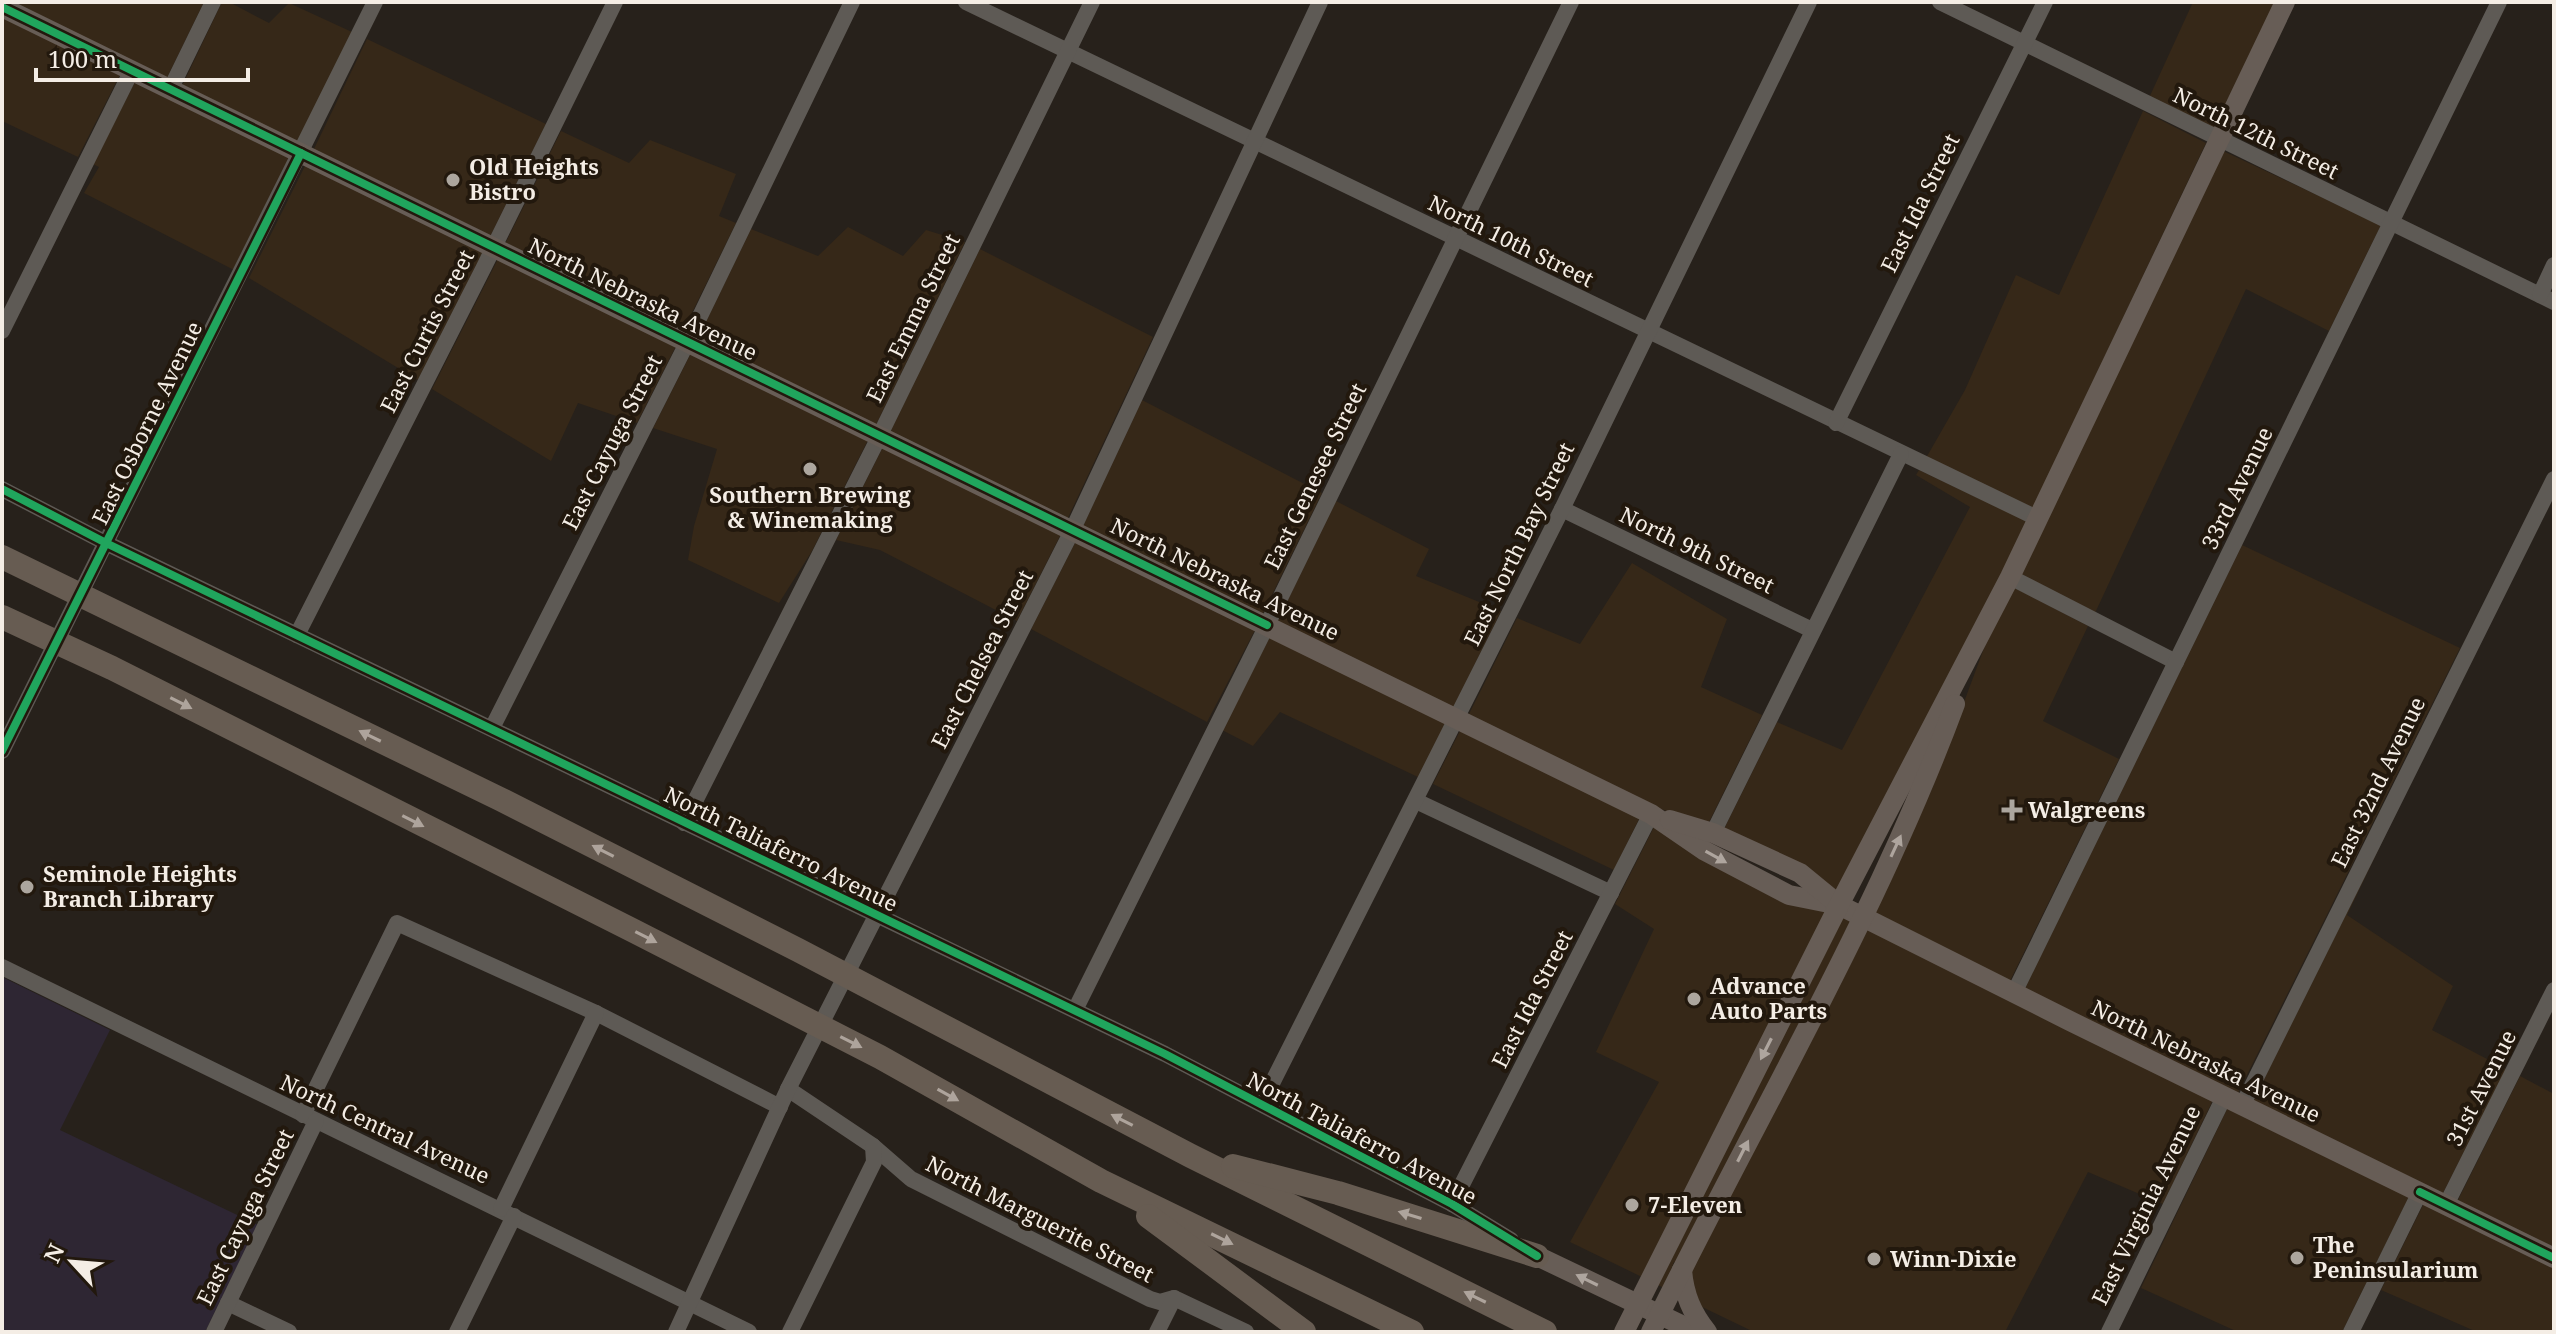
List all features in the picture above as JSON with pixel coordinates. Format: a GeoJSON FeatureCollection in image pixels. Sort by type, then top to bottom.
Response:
{"type":"FeatureCollection","features":[{"type":"Feature","properties":{"kind":"highway"},"geometry":{"type":"LineString","coordinates":[[2,557],[500,799],[798,950],[1191,1156],[1545,1332]]}},
{"type":"Feature","properties":{"kind":"highway"},"geometry":{"type":"LineString","coordinates":[[4,618],[112,668],[772,1001],[880,1057],[1101,1181],[1412,1332]]}},
{"type":"Feature","properties":{"kind":"highway"},"geometry":{"type":"LineString","coordinates":[[1191,1156],[1311,1185],[1537,1256]]}},
{"type":"Feature","properties":{"kind":"highway"},"geometry":{"type":"LineString","coordinates":[[1101,1181],[1304,1332]]}},
{"type":"Feature","properties":{"kind":"main road"},"geometry":{"type":"LineString","coordinates":[[1624,1332],[1839,905],[2010,577],[2285,2]]}},
{"type":"Feature","properties":{"kind":"main road","name":"North Nebraska Avenue"},"geometry":{"type":"LineString","coordinates":[[3,5],[1651,814],[1705,851],[1789,895],[1839,905]]}},
{"type":"Feature","properties":{"kind":"main road"},"geometry":{"type":"LineString","coordinates":[[1655,1324],[1924,788],[1986,621]]}},
{"type":"Feature","properties":{"kind":"main road","name":"North Nebraska Avenue"},"geometry":{"type":"LineString","coordinates":[[1651,814],[1713,833],[1800,873],[1839,905],[2554,1258]]}},
{"type":"Feature","properties":{"kind":"main road","name":"North Taliaferro Avenue"},"geometry":{"type":"LineString","coordinates":[[1537,1256],[1637,1304],[1655,1324],[1696,1332]]}},
{"type":"Feature","properties":{"kind":"main road"},"geometry":{"type":"LineString","coordinates":[[1682,1270],[1689,1305],[1707,1332]]}},
{"type":"Feature","properties":{"kind":"street"},"geometry":{"type":"LineString","coordinates":[[171,88],[213,2]]}},
{"type":"Feature","properties":{"kind":"street","name":"East Osborne Avenue"},"geometry":{"type":"LineString","coordinates":[[2,751],[108,544],[375,2]]}},
{"type":"Feature","properties":{"kind":"street","name":"East Curtis Street"},"geometry":{"type":"LineString","coordinates":[[297,635],[615,2]]}},
{"type":"Feature","properties":{"kind":"street","name":"East Cayuga Street"},"geometry":{"type":"LineString","coordinates":[[492,728],[688,341],[852,2]]}},
{"type":"Feature","properties":{"kind":"street","name":"North 10th Street"},"geometry":{"type":"LineString","coordinates":[[966,2],[2037,518]]}},
{"type":"Feature","properties":{"kind":"street","name":"East Emma Street"},"geometry":{"type":"LineString","coordinates":[[684,823],[880,435],[1092,2]]}},
{"type":"Feature","properties":{"kind":"street","name":"East Chelsea Street"},"geometry":{"type":"LineString","coordinates":[[676,1332],[788,1089],[1072,531],[1320,2]]}},
{"type":"Feature","properties":{"kind":"street","name":"East Genesee Street"},"geometry":{"type":"LineString","coordinates":[[1075,1010],[1571,2]]}},
{"type":"Feature","properties":{"kind":"street","name":"East North Bay Street"},"geometry":{"type":"LineString","coordinates":[[1262,1103],[1562,509],[1809,2]]}},
{"type":"Feature","properties":{"kind":"street","name":"North 12th Street"},"geometry":{"type":"LineString","coordinates":[[1940,2],[2217,140],[2547,298]]}},
{"type":"Feature","properties":{"kind":"street","name":"East Ida Street"},"geometry":{"type":"LineString","coordinates":[[1836,423],[2045,2]]}},
{"type":"Feature","properties":{"kind":"street","name":"33rd Avenue"},"geometry":{"type":"LineString","coordinates":[[2014,993],[2499,2]]}},
{"type":"Feature","properties":{"kind":"street"},"geometry":{"type":"LineString","coordinates":[[2,331],[132,70]]}},
{"type":"Feature","properties":{"kind":"street"},"geometry":{"type":"LineString","coordinates":[[2547,298],[2554,265]]}},
{"type":"Feature","properties":{"kind":"street"},"geometry":{"type":"LineString","coordinates":[[1713,833],[1901,454]]}},
{"type":"Feature","properties":{"kind":"street","name":"East 32nd Avenue"},"geometry":{"type":"LineString","coordinates":[[2233,1101],[2554,479]]}},
{"type":"Feature","properties":{"kind":"street","name":"North Taliaferro Avenue"},"geometry":{"type":"LineString","coordinates":[[2,489],[108,544],[1262,1103],[1452,1204],[1537,1256]]}},
{"type":"Feature","properties":{"kind":"street","name":"North 9th Street"},"geometry":{"type":"LineString","coordinates":[[1562,509],[1812,630]]}},
{"type":"Feature","properties":{"kind":"street"},"geometry":{"type":"LineString","coordinates":[[2010,577],[2176,662]]}},
{"type":"Feature","properties":{"kind":"street"},"geometry":{"type":"LineString","coordinates":[[1416,801],[1611,893]]}},
{"type":"Feature","properties":{"kind":"street","name":"East Ida Street"},"geometry":{"type":"LineString","coordinates":[[1452,1204],[1651,814]]}},
{"type":"Feature","properties":{"kind":"street","name":"East Cayuga Street"},"geometry":{"type":"LineString","coordinates":[[214,1332],[397,923],[596,1013]]}},
{"type":"Feature","properties":{"kind":"street","name":"North Central Avenue"},"geometry":{"type":"LineString","coordinates":[[2,967],[749,1332]]}},
{"type":"Feature","properties":{"kind":"street","name":"31st Avenue"},"geometry":{"type":"LineString","coordinates":[[2446,1205],[2554,990]]}},
{"type":"Feature","properties":{"kind":"street"},"geometry":{"type":"LineString","coordinates":[[457,1332],[596,1013],[780,1107]]}},
{"type":"Feature","properties":{"kind":"street","name":"North Marguerite Street"},"geometry":{"type":"LineString","coordinates":[[788,1089],[873,1146],[911,1179],[1150,1299],[1160,1302],[1174,1298],[1246,1332]]}},
{"type":"Feature","properties":{"kind":"street","name":"East Virginia Avenue"},"geometry":{"type":"LineString","coordinates":[[2109,1332],[2233,1101]]}},
{"type":"Feature","properties":{"kind":"street"},"geometry":{"type":"LineString","coordinates":[[790,1332],[874,1162],[873,1146]]}},
{"type":"Feature","properties":{"kind":"street"},"geometry":{"type":"LineString","coordinates":[[864,1181],[875,1174],[894,1173],[911,1179]]}},
{"type":"Feature","properties":{"kind":"street"},"geometry":{"type":"LineString","coordinates":[[2351,1332],[2420,1192]]}},
{"type":"Feature","properties":{"kind":"street"},"geometry":{"type":"LineString","coordinates":[[1157,1332],[1174,1298]]}},
{"type":"Feature","properties":{"kind":"street"},"geometry":{"type":"LineString","coordinates":[[228,1303],[289,1332]]}},
{"type":"Feature","properties":{"kind":"shaded area"},"geometry":{"type":"Polygon","coordinates":[[[13,2],[204,2],[167,78],[13,2]]]}},
{"type":"Feature","properties":{"kind":"shaded area"},"geometry":{"type":"Polygon","coordinates":[[[222,2],[229,2],[269,23],[289,3],[352,32],[298,143],[182,86],[222,2]]]}},
{"type":"Feature","properties":{"kind":"shaded area"},"geometry":{"type":"Polygon","coordinates":[[[2193,2],[2276,2],[2213,129],[2149,98],[2193,2]]]}},
{"type":"Feature","properties":{"kind":"shaded area"},"geometry":{"type":"Polygon","coordinates":[[[2,15],[121,73],[78,157],[2,121],[2,15]]]}},
{"type":"Feature","properties":{"kind":"shaded area"},"geometry":{"type":"Polygon","coordinates":[[[367,39],[546,124],[490,237],[313,151],[367,39]]]}},
{"type":"Feature","properties":{"kind":"shaded area"},"geometry":{"type":"Polygon","coordinates":[[[136,80],[292,156],[234,270],[84,193],[99,167],[93,164],[136,80]]]}},
{"type":"Feature","properties":{"kind":"shaded area"},"geometry":{"type":"Polygon","coordinates":[[[2143,111],[2206,143],[2033,508],[1926,458],[1965,390],[2016,275],[2059,295],[2143,111]]]}},
{"type":"Feature","properties":{"kind":"shaded area"},"geometry":{"type":"Polygon","coordinates":[[[561,131],[629,163],[650,140],[736,174],[719,216],[736,223],[683,331],[505,244],[561,131]]]}},
{"type":"Feature","properties":{"kind":"shaded area"},"geometry":{"type":"Polygon","coordinates":[[[2221,150],[2381,225],[2329,331],[2246,289],[2095,613],[2020,574],[2221,150]]]}},
{"type":"Feature","properties":{"kind":"shaded area"},"geometry":{"type":"Polygon","coordinates":[[[306,164],[484,250],[418,380],[249,278],[306,164]]]}},
{"type":"Feature","properties":{"kind":"shaded area"},"geometry":{"type":"Polygon","coordinates":[[[848,227],[903,256],[926,230],[965,242],[876,425],[698,338],[751,229],[818,256],[848,227]]]}},
{"type":"Feature","properties":{"kind":"shaded area"},"geometry":{"type":"Polygon","coordinates":[[[980,249],[1153,337],[1067,520],[890,432],[980,249]]]}},
{"type":"Feature","properties":{"kind":"shaded area"},"geometry":{"type":"Polygon","coordinates":[[[499,257],[677,344],[637,423],[578,403],[551,461],[432,389],[499,257]]]}},
{"type":"Feature","properties":{"kind":"shaded area"},"geometry":{"type":"Polygon","coordinates":[[[692,351],[869,438],[812,551],[779,603],[688,560],[694,526],[717,449],[653,428],[692,351]]]}},
{"type":"Feature","properties":{"kind":"shaded area"},"geometry":{"type":"Polygon","coordinates":[[[1142,400],[1322,493],[1262,615],[1082,528],[1142,400]]]}},
{"type":"Feature","properties":{"kind":"shaded area"},"geometry":{"type":"Polygon","coordinates":[[[884,445],[1061,534],[1017,621],[880,550],[836,540],[884,445]]]}},
{"type":"Feature","properties":{"kind":"shaded area"},"geometry":{"type":"Polygon","coordinates":[[[1919,470],[2027,521],[1836,893],[1724,829],[1777,722],[1842,750],[1970,507],[1916,475],[1919,470]]]}},
{"type":"Feature","properties":{"kind":"shaded area"},"geometry":{"type":"Polygon","coordinates":[[[1336,501],[1429,549],[1416,576],[1501,611],[1453,709],[1277,622],[1336,501]]]}},
{"type":"Feature","properties":{"kind":"shaded area"},"geometry":{"type":"Polygon","coordinates":[[[1076,541],[1256,628],[1207,722],[1031,629],[1076,541]]]}},
{"type":"Feature","properties":{"kind":"shaded area"},"geometry":{"type":"Polygon","coordinates":[[[2242,545],[2460,648],[2237,1095],[2024,990],[2242,545]]]}},
{"type":"Feature","properties":{"kind":"shaded area"},"geometry":{"type":"Polygon","coordinates":[[[1632,563],[1727,619],[1701,687],[1762,715],[1708,824],[1654,807],[1468,716],[1517,618],[1580,644],[1632,563]]]}},
{"type":"Feature","properties":{"kind":"shaded area"},"geometry":{"type":"Polygon","coordinates":[[[2014,587],[2088,626],[2043,721],[2119,759],[2009,983],[1873,913],[1931,791],[1993,624],[2014,587]]]}},
{"type":"Feature","properties":{"kind":"shaded area"},"geometry":{"type":"Polygon","coordinates":[[[1271,635],[1447,722],[1418,777],[1280,712],[1253,746],[1222,730],[1271,635]]]}},
{"type":"Feature","properties":{"kind":"shaded area"},"geometry":{"type":"Polygon","coordinates":[[[1461,729],[1640,817],[1614,870],[1433,784],[1461,729]]]}},
{"type":"Feature","properties":{"kind":"shaded area"},"geometry":{"type":"Polygon","coordinates":[[[1655,825],[1827,910],[1642,1277],[1570,1242],[1659,1082],[1596,1052],[1654,929],[1615,904],[1655,825]]]}},
{"type":"Feature","properties":{"kind":"shaded area"},"geometry":{"type":"Polygon","coordinates":[[[2389,828],[2347,915],[2453,986],[2432,1030],[2506,1069],[2442,1195],[2252,1103],[2389,828]]]}},
{"type":"Feature","properties":{"kind":"shaded area"},"geometry":{"type":"Polygon","coordinates":[[[1843,915],[1852,919],[1677,1262],[1674,1262],[1664,1288],[1656,1284],[1843,915]]]}},
{"type":"Feature","properties":{"kind":"shaded area"},"geometry":{"type":"Polygon","coordinates":[[[1866,927],[2213,1100],[2163,1204],[2088,1172],[2005,1332],[1754,1332],[1698,1305],[1690,1272],[1866,927]]]}},
{"type":"Feature","properties":{"kind":"shaded area"},"geometry":{"type":"Polygon","coordinates":[[[2,977],[110,1030],[60,1130],[258,1225],[205,1332],[2,1332],[2,977]]]}},
{"type":"Feature","properties":{"kind":"shaded area"},"geometry":{"type":"Polygon","coordinates":[[[2520,1076],[2554,1094],[2554,1250],[2457,1202],[2520,1076]]]}},
{"type":"Feature","properties":{"kind":"shaded area"},"geometry":{"type":"Polygon","coordinates":[[[2228,1107],[2410,1195],[2342,1332],[2238,1332],[2141,1288],[2228,1107]]]}},
{"type":"Feature","properties":{"kind":"shaded area"},"geometry":{"type":"Polygon","coordinates":[[[2424,1203],[2554,1266],[2554,1332],[2477,1332],[2381,1290],[2424,1203]]]}},
{"type":"Feature","properties":{"kind":"cycle path"},"geometry":{"type":"LineString","coordinates":[[2,7],[1267,625]]}},
{"type":"Feature","properties":{"kind":"cycle path"},"geometry":{"type":"LineString","coordinates":[[2,751],[301,153]]}},
{"type":"Feature","properties":{"kind":"cycle path"},"geometry":{"type":"LineString","coordinates":[[2,489],[108,544],[1165,1054],[1452,1204],[1537,1256]]}},
{"type":"Feature","properties":{"kind":"cycle path"},"geometry":{"type":"LineString","coordinates":[[2420,1192],[2554,1258]]}},
{"type":"Feature","properties":{"kind":"place","name":"Old Heights Bistro"},"geometry":{"type":"Point","coordinates":[453,180]}},
{"type":"Feature","properties":{"kind":"place","name":"Southern Brewing & Winemaking"},"geometry":{"type":"Point","coordinates":[810,469]}},
{"type":"Feature","properties":{"kind":"place","name":"Walgreens"},"geometry":{"type":"Point","coordinates":[2012,810]}},
{"type":"Feature","properties":{"kind":"place","name":"Seminole Heights Branch Library"},"geometry":{"type":"Point","coordinates":[27,887]}},
{"type":"Feature","properties":{"kind":"place","name":"Advance Auto Parts"},"geometry":{"type":"Point","coordinates":[1694,999]}},
{"type":"Feature","properties":{"kind":"place","name":"7-Eleven"},"geometry":{"type":"Point","coordinates":[1632,1205]}},
{"type":"Feature","properties":{"kind":"place","name":"The Peninsularium"},"geometry":{"type":"Point","coordinates":[2297,1258]}},
{"type":"Feature","properties":{"kind":"place","name":"Winn-Dixie"},"geometry":{"type":"Point","coordinates":[1874,1259]}}]}
